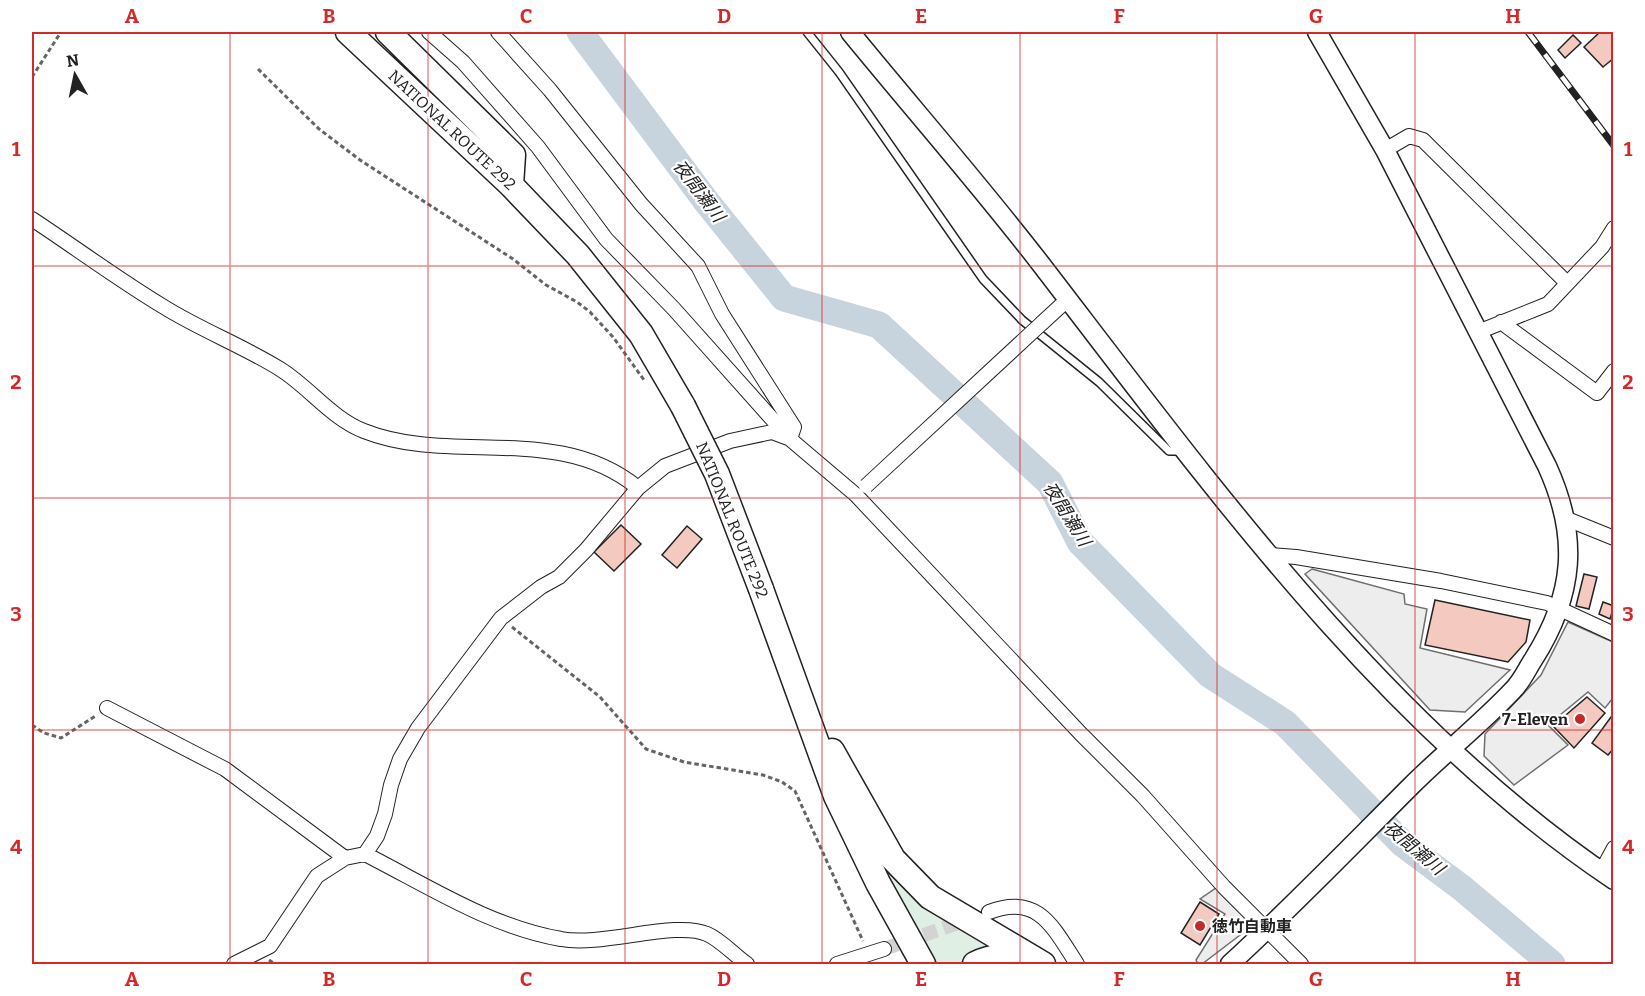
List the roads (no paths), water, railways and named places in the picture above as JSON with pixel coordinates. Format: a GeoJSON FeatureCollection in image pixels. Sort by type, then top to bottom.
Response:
{"type":"FeatureCollection","features":[{"type":"Feature","properties":{"kind":"highway","name":"NATIONAL ROUTE 292"},"geometry":{"type":"LineString","coordinates":[[348,32],[511,185],[578,255],[641,334],[683,406],[717,474],[836,796],[878,883],[923,964]]}},
{"type":"Feature","properties":{"kind":"highway"},"geometry":{"type":"LineString","coordinates":[[388,32],[513,155],[511,185]]}},
{"type":"Feature","properties":{"kind":"highway"},"geometry":{"type":"LineString","coordinates":[[798,692],[893,860],[930,897],[1041,963]]}},
{"type":"Feature","properties":{"kind":"highway"},"geometry":{"type":"LineString","coordinates":[[975,964],[988,958],[1010,956],[1041,963]]}},
{"type":"Feature","properties":{"kind":"street"},"geometry":{"type":"LineString","coordinates":[[429,32],[463,62],[538,147],[606,239],[674,309],[790,439],[861,490],[1081,734],[1270,927],[1301,964]]}},
{"type":"Feature","properties":{"kind":"street"},"geometry":{"type":"LineString","coordinates":[[498,32],[550,90],[641,204],[698,266],[722,314],[794,427],[790,439]]}},
{"type":"Feature","properties":{"kind":"street"},"geometry":{"type":"LineString","coordinates":[[850,32],[1304,596],[1449,748],[1536,823],[1607,876],[1614,848]]}},
{"type":"Feature","properties":{"kind":"street"},"geometry":{"type":"LineString","coordinates":[[1230,964],[1270,927],[1434,762],[1515,688],[1545,640],[1560,608],[1567,575],[1567,519],[1547,466],[1384,150],[1317,32]]}},
{"type":"Feature","properties":{"kind":"street"},"geometry":{"type":"LineString","coordinates":[[1384,150],[1409,136],[1423,140],[1567,283]]}},
{"type":"Feature","properties":{"kind":"street"},"geometry":{"type":"LineString","coordinates":[[32,219],[164,307],[281,369],[333,412],[361,429],[399,443],[515,446],[592,460],[620,473],[638,488]]}},
{"type":"Feature","properties":{"kind":"street"},"geometry":{"type":"LineString","coordinates":[[1478,332],[1548,304],[1602,247],[1614,228]]}},
{"type":"Feature","properties":{"kind":"street"},"geometry":{"type":"LineString","coordinates":[[861,490],[1067,300]]}},
{"type":"Feature","properties":{"kind":"street"},"geometry":{"type":"LineString","coordinates":[[1501,322],[1597,393],[1614,371]]}},
{"type":"Feature","properties":{"kind":"street"},"geometry":{"type":"LineString","coordinates":[[364,854],[377,836],[400,759],[418,728],[501,618],[541,587],[559,577],[586,550],[638,488],[665,466],[730,441],[772,432],[790,439]]}},
{"type":"Feature","properties":{"kind":"street"},"geometry":{"type":"LineString","coordinates":[[1567,519],[1614,538]]}},
{"type":"Feature","properties":{"kind":"street"},"geometry":{"type":"LineString","coordinates":[[1270,555],[1296,557],[1441,581],[1560,608],[1614,634]]}},
{"type":"Feature","properties":{"kind":"street"},"geometry":{"type":"LineString","coordinates":[[107,708],[225,769],[345,858]]}},
{"type":"Feature","properties":{"kind":"street"},"geometry":{"type":"LineString","coordinates":[[234,964],[270,946],[317,876],[345,858],[364,854],[507,926],[561,939],[590,942],[666,931],[706,933],[747,964]]}},
{"type":"Feature","properties":{"kind":"street"},"geometry":{"type":"LineString","coordinates":[[989,912],[1008,904],[1033,909],[1054,928],[1077,964]]}},
{"type":"Feature","properties":{"kind":"street"},"geometry":{"type":"LineString","coordinates":[[837,964],[884,950]]}},
{"type":"Feature","properties":{"kind":"lane"},"geometry":{"type":"LineString","coordinates":[[807,32],[839,72],[983,279],[1022,320],[1099,382],[1169,451],[1186,450]]}},
{"type":"Feature","properties":{"kind":"waterway","name":"夜間瀬川"},"geometry":{"type":"LineString","coordinates":[[580,32],[706,201],[784,298],[879,325],[1050,483],[1080,542],[1210,675],[1285,723],[1403,844],[1462,888],[1552,964]]}},
{"type":"Feature","properties":{"kind":"tunnel"},"geometry":{"type":"LineString","coordinates":[[884,949],[989,912]]}},
{"type":"Feature","properties":{"kind":"railway"},"geometry":{"type":"LineString","coordinates":[[1528,32],[1614,146]]}},
{"type":"Feature","properties":{"kind":"place","name":"7-Eleven"},"geometry":{"type":"Point","coordinates":[1580,719]}},
{"type":"Feature","properties":{"kind":"place","name":"徳竹自動車"},"geometry":{"type":"Point","coordinates":[1200,926]}}]}
